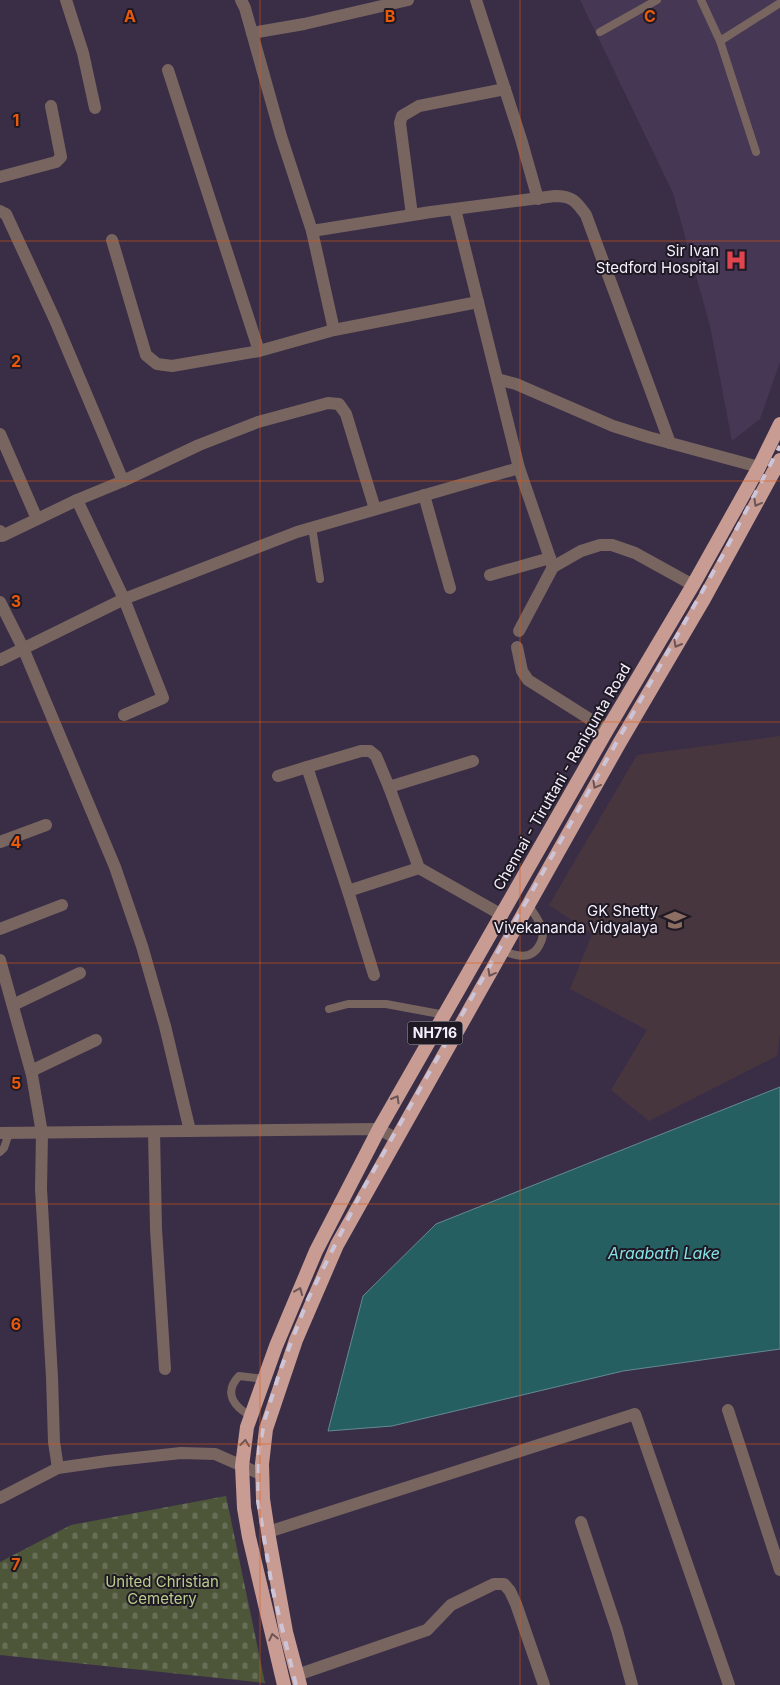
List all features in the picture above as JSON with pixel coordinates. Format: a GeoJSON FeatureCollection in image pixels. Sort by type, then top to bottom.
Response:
{"type":"FeatureCollection","features":[{"type":"Feature","properties":{"kind":"highway","name":"Chennai - Tiruttani - Renigunta Road"},"geometry":{"type":"LineString","coordinates":[[284,1685],[249,1538],[244,1508],[242,1466],[247,1427],[276,1346],[316,1251],[379,1129],[607,730],[693,585],[759,468],[780,424]]}},
{"type":"Feature","properties":{"kind":"highway","name":"NH716"},"geometry":{"type":"LineString","coordinates":[[299,1680],[286,1632],[268,1532],[263,1499],[262,1464],[266,1429],[296,1340],[337,1245],[704,599],[780,460]]}},
{"type":"Feature","properties":{"kind":"street"},"geometry":{"type":"LineString","coordinates":[[66,0],[83,54],[95,108]]}},
{"type":"Feature","properties":{"kind":"street"},"geometry":{"type":"LineString","coordinates":[[241,0],[281,136],[312,232],[334,330]]}},
{"type":"Feature","properties":{"kind":"street"},"geometry":{"type":"LineString","coordinates":[[252,33],[304,24],[408,0]]}},
{"type":"Feature","properties":{"kind":"street"},"geometry":{"type":"LineString","coordinates":[[476,0],[538,199]]}},
{"type":"Feature","properties":{"kind":"street"},"geometry":{"type":"LineString","coordinates":[[168,70],[259,351]]}},
{"type":"Feature","properties":{"kind":"street"},"geometry":{"type":"LineString","coordinates":[[412,215],[400,123],[402,116],[419,106],[505,89]]}},
{"type":"Feature","properties":{"kind":"street"},"geometry":{"type":"LineString","coordinates":[[0,177],[56,162],[61,157],[51,106]]}},
{"type":"Feature","properties":{"kind":"street"},"geometry":{"type":"LineString","coordinates":[[312,232],[412,215],[555,196],[566,196],[578,202],[586,214],[670,443]]}},
{"type":"Feature","properties":{"kind":"street"},"geometry":{"type":"LineString","coordinates":[[454,209],[519,468],[551,563],[519,631]]}},
{"type":"Feature","properties":{"kind":"street"},"geometry":{"type":"LineString","coordinates":[[0,212],[6,214],[55,320],[123,481]]}},
{"type":"Feature","properties":{"kind":"street"},"geometry":{"type":"LineString","coordinates":[[112,240],[146,355],[157,364],[172,366],[259,351],[334,330],[478,302]]}},
{"type":"Feature","properties":{"kind":"street"},"geometry":{"type":"LineString","coordinates":[[497,379],[516,384],[613,426],[759,468]]}},
{"type":"Feature","properties":{"kind":"street"},"geometry":{"type":"LineString","coordinates":[[0,531],[2,536],[77,500],[167,462],[199,445],[250,426],[328,403],[339,404],[346,414],[375,509]]}},
{"type":"Feature","properties":{"kind":"street"},"geometry":{"type":"LineString","coordinates":[[0,434],[37,520]]}},
{"type":"Feature","properties":{"kind":"street"},"geometry":{"type":"LineString","coordinates":[[0,660],[124,599],[297,532],[519,468]]}},
{"type":"Feature","properties":{"kind":"street"},"geometry":{"type":"LineString","coordinates":[[424,495],[450,588]]}},
{"type":"Feature","properties":{"kind":"street"},"geometry":{"type":"LineString","coordinates":[[77,500],[124,599],[163,698],[124,716]]}},
{"type":"Feature","properties":{"kind":"street"},"geometry":{"type":"LineString","coordinates":[[490,575],[551,563],[591,547],[612,545],[635,553],[693,585]]}},
{"type":"Feature","properties":{"kind":"street"},"geometry":{"type":"LineString","coordinates":[[0,602],[23,648],[115,867],[142,946],[160,1008],[190,1131]]}},
{"type":"Feature","properties":{"kind":"street"},"geometry":{"type":"LineString","coordinates":[[517,647],[522,670],[528,680],[607,730]]}},
{"type":"Feature","properties":{"kind":"street"},"geometry":{"type":"LineString","coordinates":[[278,776],[361,751],[370,751],[376,756],[390,786],[419,868],[502,915]]}},
{"type":"Feature","properties":{"kind":"street"},"geometry":{"type":"LineString","coordinates":[[390,786],[473,761]]}},
{"type":"Feature","properties":{"kind":"street"},"geometry":{"type":"LineString","coordinates":[[307,767],[374,975]]}},
{"type":"Feature","properties":{"kind":"street"},"geometry":{"type":"LineString","coordinates":[[0,842],[46,825]]}},
{"type":"Feature","properties":{"kind":"street"},"geometry":{"type":"LineString","coordinates":[[348,890],[419,868]]}},
{"type":"Feature","properties":{"kind":"street"},"geometry":{"type":"LineString","coordinates":[[0,929],[62,905]]}},
{"type":"Feature","properties":{"kind":"street"},"geometry":{"type":"LineString","coordinates":[[0,960],[31,1071],[42,1133],[42,1218],[54,1442],[58,1468]]}},
{"type":"Feature","properties":{"kind":"street"},"geometry":{"type":"LineString","coordinates":[[13,1005],[80,973]]}},
{"type":"Feature","properties":{"kind":"street"},"geometry":{"type":"LineString","coordinates":[[31,1071],[96,1040]]}},
{"type":"Feature","properties":{"kind":"street"},"geometry":{"type":"LineString","coordinates":[[4,1133],[379,1129],[397,1139]]}},
{"type":"Feature","properties":{"kind":"street"},"geometry":{"type":"LineString","coordinates":[[154,1132],[156,1229],[165,1368]]}},
{"type":"Feature","properties":{"kind":"street"},"geometry":{"type":"LineString","coordinates":[[728,1410],[780,1570]]}},
{"type":"Feature","properties":{"kind":"street"},"geometry":{"type":"LineString","coordinates":[[268,1532],[635,1414],[730,1685]]}},
{"type":"Feature","properties":{"kind":"street"},"geometry":{"type":"LineString","coordinates":[[0,1498],[58,1468],[181,1453],[215,1454],[263,1475]]}},
{"type":"Feature","properties":{"kind":"street"},"geometry":{"type":"LineString","coordinates":[[581,1522],[617,1630],[632,1685]]}},
{"type":"Feature","properties":{"kind":"street"},"geometry":{"type":"LineString","coordinates":[[299,1680],[427,1630],[451,1605],[494,1584],[504,1584],[510,1591],[516,1604],[544,1685]]}},
{"type":"Feature","properties":{"kind":"lane"},"geometry":{"type":"LineString","coordinates":[[600,32],[657,0]]}},
{"type":"Feature","properties":{"kind":"lane"},"geometry":{"type":"LineString","coordinates":[[701,0],[720,41],[756,152]]}},
{"type":"Feature","properties":{"kind":"lane"},"geometry":{"type":"LineString","coordinates":[[720,41],[780,3]]}},
{"type":"Feature","properties":{"kind":"lane"},"geometry":{"type":"LineString","coordinates":[[312,527],[320,579]]}},
{"type":"Feature","properties":{"kind":"lane"},"geometry":{"type":"LineString","coordinates":[[503,951],[523,956],[533,954],[540,946],[543,930],[529,905]]}},
{"type":"Feature","properties":{"kind":"lane"},"geometry":{"type":"LineString","coordinates":[[329,1009],[348,1004],[386,1004],[445,1015]]}},
{"type":"Feature","properties":{"kind":"lane"},"geometry":{"type":"LineString","coordinates":[[0,1152],[4,1148],[4,1133]]}},
{"type":"Feature","properties":{"kind":"lane"},"geometry":{"type":"LineString","coordinates":[[251,1416],[235,1405],[232,1394],[234,1382],[239,1376],[264,1379]]}},
{"type":"Feature","properties":{"kind":"shaded area","name":"Sir Ivan Stedford Hospital"},"geometry":{"type":"Polygon","coordinates":[[[580,0],[780,0],[780,362],[760,419],[732,441],[710,326],[673,193],[580,0]]]}},
{"type":"Feature","properties":{"kind":"shaded area","name":"GK Shetty Vivekananda Vidyalaya"},"geometry":{"type":"Polygon","coordinates":[[[780,736],[780,1034],[777,1056],[649,1121],[611,1090],[647,1030],[570,989],[592,934],[549,905],[637,755],[780,736]]]}},
{"type":"Feature","properties":{"kind":"green space","name":"United Christian Cemetery"},"geometry":{"type":"Polygon","coordinates":[[[226,1496],[265,1683],[0,1655],[0,1562],[71,1525],[226,1496]]]}},
{"type":"Feature","properties":{"kind":"water","name":"Araabath Lake"},"geometry":{"type":"Polygon","coordinates":[[[780,1087],[780,1349],[623,1371],[392,1426],[328,1431],[363,1296],[436,1224],[780,1087]]]}},
{"type":"Feature","properties":{"kind":"railway"},"geometry":{"type":"LineString","coordinates":[[296,1685],[272,1587],[258,1501],[259,1449],[265,1419],[280,1371],[308,1299],[362,1191],[724,553],[780,446]]}},
{"type":"Feature","properties":{"kind":"place","name":"Sir Ivan Stedford Hospital"},"geometry":{"type":"Point","coordinates":[736,260]}},
{"type":"Feature","properties":{"kind":"place","name":"GK Shetty Vivekananda Vidyalaya"},"geometry":{"type":"Point","coordinates":[675,920]}}]}
